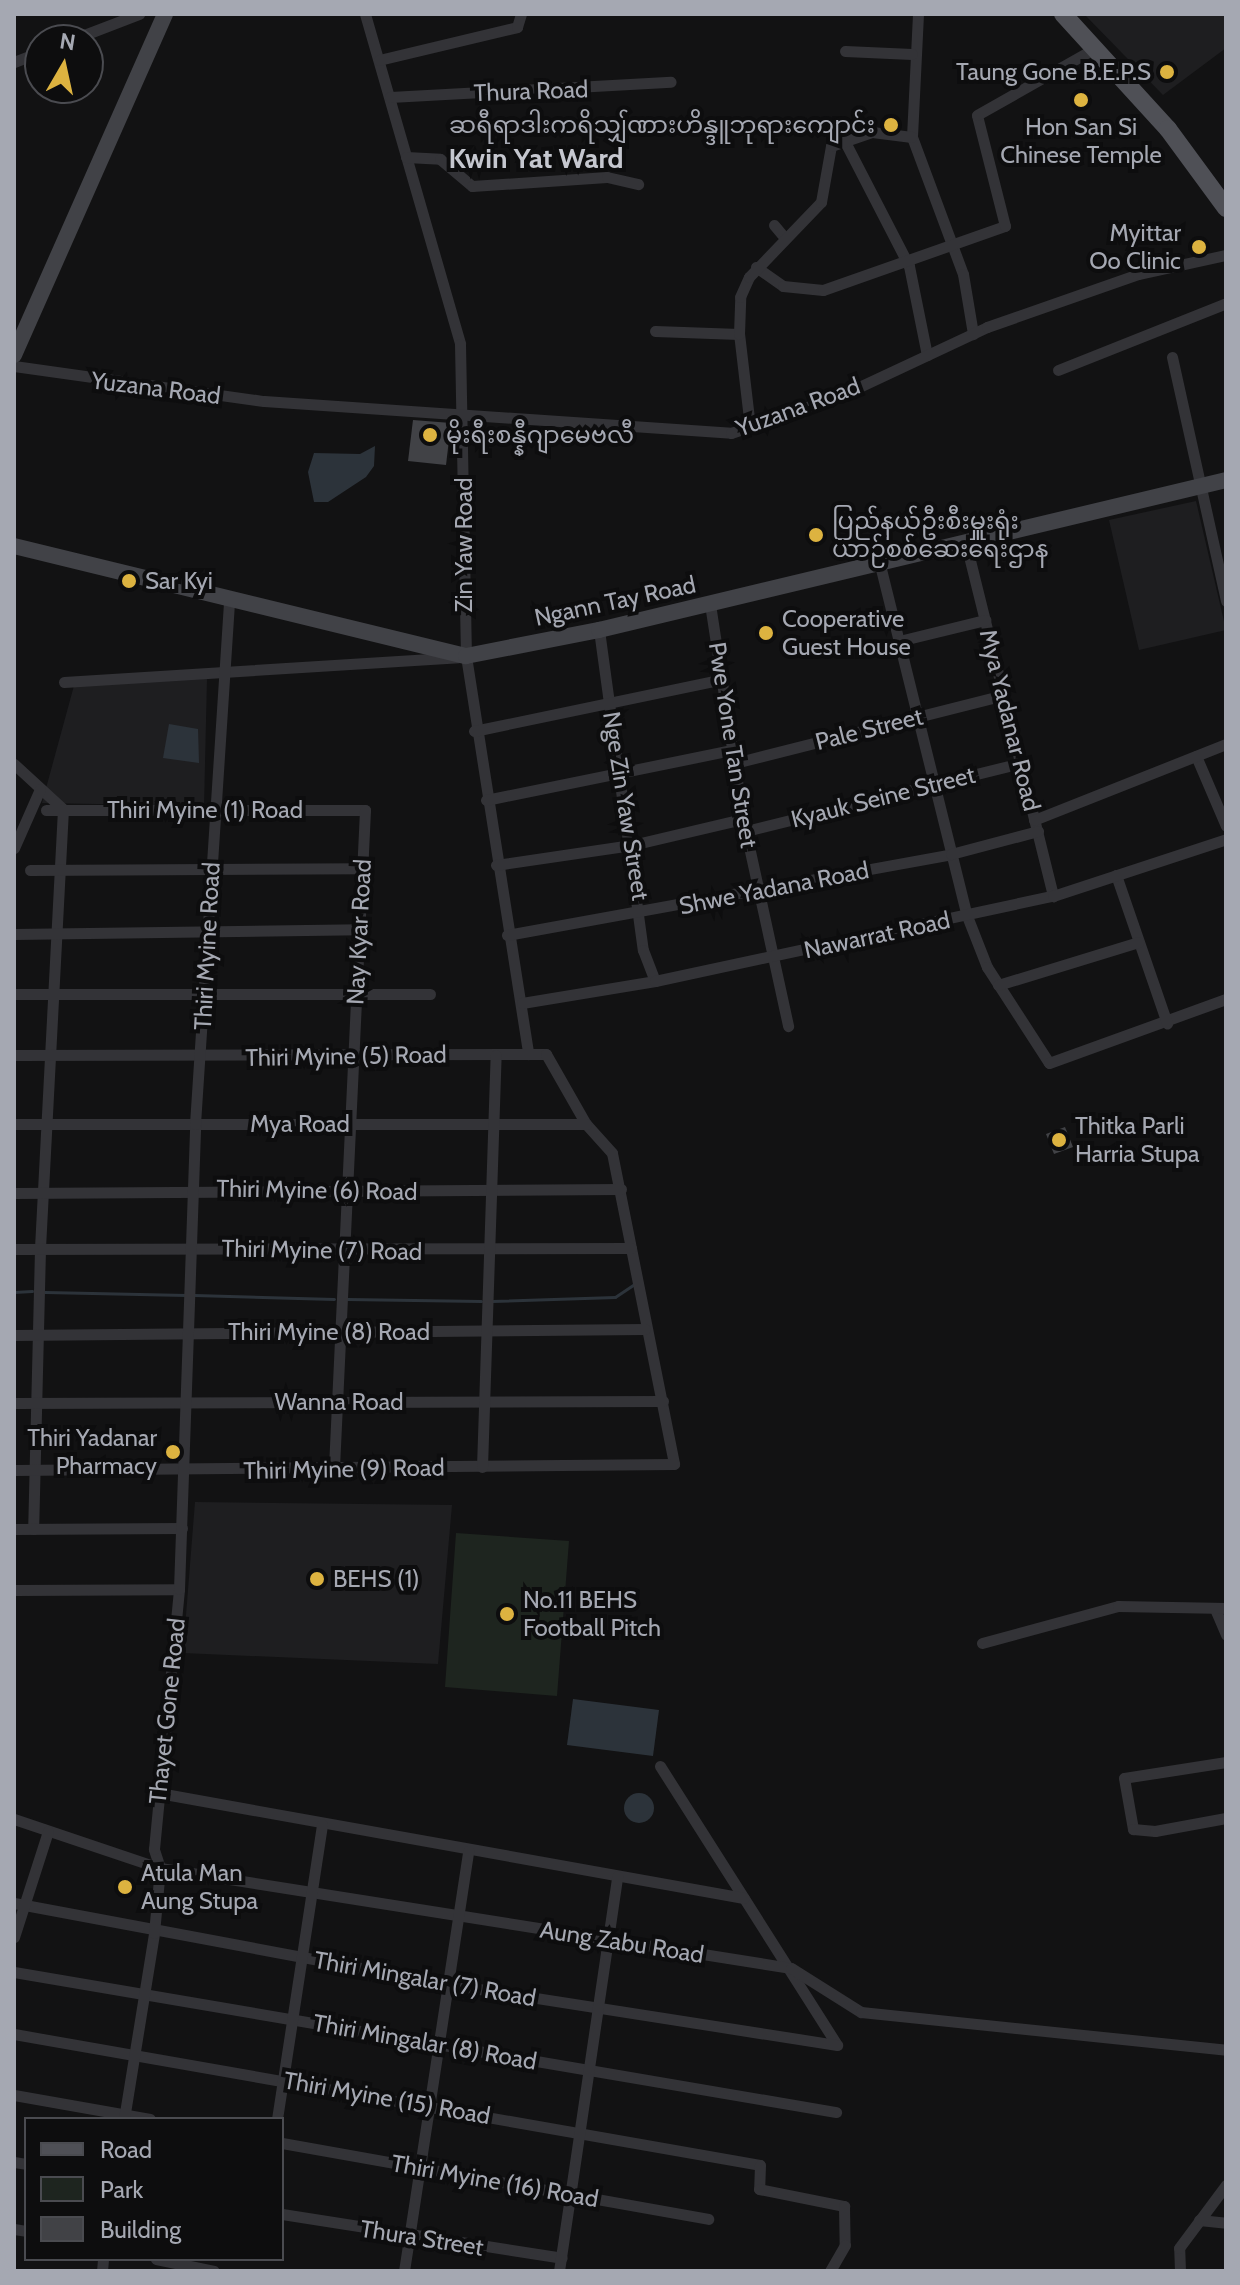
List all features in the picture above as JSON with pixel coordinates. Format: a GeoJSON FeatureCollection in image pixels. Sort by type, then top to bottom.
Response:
{"type":"FeatureCollection","features":[{"type":"Feature","properties":{"kind":"main road"},"geometry":{"type":"LineString","coordinates":[[14,355],[165,14]]}},
{"type":"Feature","properties":{"kind":"main road"},"geometry":{"type":"LineString","coordinates":[[1063,14],[1098,47],[1226,208]]}},
{"type":"Feature","properties":{"kind":"main road","name":"Ngann Tay Road"},"geometry":{"type":"LineString","coordinates":[[14,546],[229,603],[466,656],[599,630],[880,565],[1226,480]]}},
{"type":"Feature","properties":{"kind":"street"},"geometry":{"type":"LineString","coordinates":[[104,27],[139,14]]}},
{"type":"Feature","properties":{"kind":"street","name":"Zin Yaw Road"},"geometry":{"type":"LineString","coordinates":[[365,14],[460,344],[464,419],[460,557],[466,656],[474,731],[507,935],[522,1003],[528,1054]]}},
{"type":"Feature","properties":{"kind":"street"},"geometry":{"type":"LineString","coordinates":[[379,60],[517,27],[521,14]]}},
{"type":"Feature","properties":{"kind":"street"},"geometry":{"type":"LineString","coordinates":[[918,14],[912,54],[912,137],[952,242],[973,334]]}},
{"type":"Feature","properties":{"kind":"street"},"geometry":{"type":"LineString","coordinates":[[756,267],[783,286],[823,290],[1005,225],[979,111],[1098,47]]}},
{"type":"Feature","properties":{"kind":"street"},"geometry":{"type":"LineString","coordinates":[[845,51],[912,54]]}},
{"type":"Feature","properties":{"kind":"street","name":"Thura Road"},"geometry":{"type":"LineString","coordinates":[[390,97],[671,82]]}},
{"type":"Feature","properties":{"kind":"street"},"geometry":{"type":"LineString","coordinates":[[750,427],[739,334],[740,297],[756,267],[821,202],[828,150],[843,138],[872,132],[912,137]]}},
{"type":"Feature","properties":{"kind":"street"},"geometry":{"type":"LineString","coordinates":[[843,138],[906,259],[927,355]]}},
{"type":"Feature","properties":{"kind":"street"},"geometry":{"type":"LineString","coordinates":[[406,157],[440,159],[472,186],[607,177],[638,184]]}},
{"type":"Feature","properties":{"kind":"street"},"geometry":{"type":"LineString","coordinates":[[774,225],[784,237]]}},
{"type":"Feature","properties":{"kind":"street","name":"Yuzana Road"},"geometry":{"type":"LineString","coordinates":[[14,366],[122,384],[464,419],[731,433],[842,395],[973,334],[1138,274],[1226,255]]}},
{"type":"Feature","properties":{"kind":"street"},"geometry":{"type":"LineString","coordinates":[[1058,370],[1226,303]]}},
{"type":"Feature","properties":{"kind":"street"},"geometry":{"type":"LineString","coordinates":[[655,331],[739,334]]}},
{"type":"Feature","properties":{"kind":"street"},"geometry":{"type":"LineString","coordinates":[[1172,357],[1197,485],[1226,601]]}},
{"type":"Feature","properties":{"kind":"street","name":"Mya Yadanar Road"},"geometry":{"type":"LineString","coordinates":[[966,544],[1053,896]]}},
{"type":"Feature","properties":{"kind":"street"},"geometry":{"type":"LineString","coordinates":[[880,565],[967,916],[998,985],[1049,1063],[1167,1023],[1226,999]]}},
{"type":"Feature","properties":{"kind":"street","name":"Thiri Myine Road"},"geometry":{"type":"LineString","coordinates":[[188,1294],[193,1248],[195,1124],[205,991],[205,935],[229,603]]}},
{"type":"Feature","properties":{"kind":"street","name":"Pwe Yone Tan Street"},"geometry":{"type":"LineString","coordinates":[[710,604],[743,819],[788,1026]]}},
{"type":"Feature","properties":{"kind":"street"},"geometry":{"type":"LineString","coordinates":[[899,641],[985,620]]}},
{"type":"Feature","properties":{"kind":"street","name":"Nge Zin Yaw Street"},"geometry":{"type":"LineString","coordinates":[[599,630],[642,913],[643,950],[655,981]]}},
{"type":"Feature","properties":{"kind":"street"},"geometry":{"type":"LineString","coordinates":[[64,682],[466,656]]}},
{"type":"Feature","properties":{"kind":"street"},"geometry":{"type":"LineString","coordinates":[[474,731],[722,679]]}},
{"type":"Feature","properties":{"kind":"street","name":"Pale Street"},"geometry":{"type":"LineString","coordinates":[[735,763],[1004,695]]}},
{"type":"Feature","properties":{"kind":"street","name":"Shwe Yadana Road"},"geometry":{"type":"LineString","coordinates":[[507,935],[642,913],[951,854],[1036,826],[1226,744]]}},
{"type":"Feature","properties":{"kind":"street"},"geometry":{"type":"LineString","coordinates":[[486,800],[732,750]]}},
{"type":"Feature","properties":{"kind":"street"},"geometry":{"type":"LineString","coordinates":[[1196,756],[1226,826]]}},
{"type":"Feature","properties":{"kind":"street","name":"Kyauk Seine Street"},"geometry":{"type":"LineString","coordinates":[[746,831],[1020,763]]}},
{"type":"Feature","properties":{"kind":"street"},"geometry":{"type":"LineString","coordinates":[[14,764],[63,809],[54,1056],[40,1249],[39,1402],[33,1529]]}},
{"type":"Feature","properties":{"kind":"street"},"geometry":{"type":"LineString","coordinates":[[14,848],[40,789]]}},
{"type":"Feature","properties":{"kind":"street","name":"Thiri Myine (1) Road"},"geometry":{"type":"LineString","coordinates":[[46,810],[363,809],[362,868]]}},
{"type":"Feature","properties":{"kind":"street"},"geometry":{"type":"LineString","coordinates":[[496,865],[632,845],[743,819]]}},
{"type":"Feature","properties":{"kind":"street","name":"Nawarrat Road"},"geometry":{"type":"LineString","coordinates":[[522,1003],[771,958],[1053,896],[1226,839]]}},
{"type":"Feature","properties":{"kind":"street"},"geometry":{"type":"LineString","coordinates":[[30,870],[362,868]]}},
{"type":"Feature","properties":{"kind":"street","name":"Nay Kyar Road"},"geometry":{"type":"LineString","coordinates":[[334,1468],[362,868]]}},
{"type":"Feature","properties":{"kind":"street"},"geometry":{"type":"LineString","coordinates":[[1116,875],[1167,1023]]}},
{"type":"Feature","properties":{"kind":"street"},"geometry":{"type":"LineString","coordinates":[[14,934],[205,935],[359,929]]}},
{"type":"Feature","properties":{"kind":"street"},"geometry":{"type":"LineString","coordinates":[[998,985],[1139,942]]}},
{"type":"Feature","properties":{"kind":"street"},"geometry":{"type":"LineString","coordinates":[[14,994],[205,991],[430,994]]}},
{"type":"Feature","properties":{"kind":"street"},"geometry":{"type":"LineString","coordinates":[[482,1467],[492,1123],[502,1055],[526,1037]]}},
{"type":"Feature","properties":{"kind":"street"},"geometry":{"type":"LineString","coordinates":[[528,1054],[546,1054],[586,1124],[612,1153],[645,1329],[663,1401]]}},
{"type":"Feature","properties":{"kind":"street","name":"Thiri Myine (5) Road"},"geometry":{"type":"LineString","coordinates":[[14,1055],[201,1058],[528,1054]]}},
{"type":"Feature","properties":{"kind":"street","name":"Mya Road"},"geometry":{"type":"LineString","coordinates":[[14,1124],[586,1124]]}},
{"type":"Feature","properties":{"kind":"street","name":"Thiri Myine (6) Road"},"geometry":{"type":"LineString","coordinates":[[14,1193],[194,1189],[489,1192],[621,1189]]}},
{"type":"Feature","properties":{"kind":"street","name":"Thiri Myine (7) Road"},"geometry":{"type":"LineString","coordinates":[[14,1249],[489,1252],[631,1248]]}},
{"type":"Feature","properties":{"kind":"street","name":"Thayet Gone Road"},"geometry":{"type":"LineString","coordinates":[[125,2117],[154,1933],[160,1868],[154,1849],[179,1589],[188,1294]]}},
{"type":"Feature","properties":{"kind":"street","name":"Thiri Myine (8) Road"},"geometry":{"type":"LineString","coordinates":[[14,1335],[645,1329]]}},
{"type":"Feature","properties":{"kind":"street","name":"Wanna Road"},"geometry":{"type":"LineString","coordinates":[[14,1403],[663,1401]]}},
{"type":"Feature","properties":{"kind":"street","name":"Thiri Myine (9) Road"},"geometry":{"type":"LineString","coordinates":[[14,1470],[674,1466],[663,1401]]}},
{"type":"Feature","properties":{"kind":"street"},"geometry":{"type":"LineString","coordinates":[[14,1529],[182,1528]]}},
{"type":"Feature","properties":{"kind":"street"},"geometry":{"type":"LineString","coordinates":[[14,1590],[179,1589]]}},
{"type":"Feature","properties":{"kind":"street"},"geometry":{"type":"LineString","coordinates":[[982,1643],[1118,1606],[1221,1609],[1226,1635]]}},
{"type":"Feature","properties":{"kind":"street"},"geometry":{"type":"LineString","coordinates":[[1226,1762],[1124,1778],[1133,1829],[1155,1831],[1226,1818]]}},
{"type":"Feature","properties":{"kind":"street"},"geometry":{"type":"LineString","coordinates":[[660,1766],[791,1968]]}},
{"type":"Feature","properties":{"kind":"street"},"geometry":{"type":"LineString","coordinates":[[159,1793],[468,1851],[744,1898]]}},
{"type":"Feature","properties":{"kind":"street","name":"Aung Zabu Road"},"geometry":{"type":"LineString","coordinates":[[14,1819],[160,1868],[791,1968],[861,2012],[1226,2050]]}},
{"type":"Feature","properties":{"kind":"street"},"geometry":{"type":"LineString","coordinates":[[277,2117],[322,1824]]}},
{"type":"Feature","properties":{"kind":"street"},"geometry":{"type":"LineString","coordinates":[[14,1937],[19,1905],[48,1831]]}},
{"type":"Feature","properties":{"kind":"street"},"geometry":{"type":"LineString","coordinates":[[404,2271],[468,1851]]}},
{"type":"Feature","properties":{"kind":"street"},"geometry":{"type":"LineString","coordinates":[[559,2271],[617,1876]]}},
{"type":"Feature","properties":{"kind":"street","name":"Thiri Mingalar (7) Road"},"geometry":{"type":"LineString","coordinates":[[19,1905],[154,1933],[302,1956],[447,1984],[837,2045],[791,1968]]}},
{"type":"Feature","properties":{"kind":"street","name":"Thiri Mingalar (8) Road"},"geometry":{"type":"LineString","coordinates":[[14,1972],[836,2112]]}},
{"type":"Feature","properties":{"kind":"street","name":"Thiri Myine (15) Road"},"geometry":{"type":"LineString","coordinates":[[14,2034],[760,2165],[759,2189],[844,2206],[845,2245],[830,2271]]}},
{"type":"Feature","properties":{"kind":"street"},"geometry":{"type":"LineString","coordinates":[[14,2095],[125,2117]]}},
{"type":"Feature","properties":{"kind":"street","name":"Thiri Myine (16) Road"},"geometry":{"type":"LineString","coordinates":[[284,2143],[708,2219]]}},
{"type":"Feature","properties":{"kind":"street"},"geometry":{"type":"LineString","coordinates":[[1180,2271],[1179,2248],[1226,2185]]}},
{"type":"Feature","properties":{"kind":"street","name":"Thura Street"},"geometry":{"type":"LineString","coordinates":[[284,2214],[408,2237],[562,2258]]}},
{"type":"Feature","properties":{"kind":"street"},"geometry":{"type":"LineString","coordinates":[[1199,2220],[1226,2223]]}},
{"type":"Feature","properties":{"kind":"street"},"geometry":{"type":"LineString","coordinates":[[166,2261],[214,2271]]}},
{"type":"Feature","properties":{"kind":"shaded area","name":"Taung Gone B.E.P.S"},"geometry":{"type":"Polygon","coordinates":[[[1226,14],[1226,48],[1163,95],[1085,15],[1226,14]]]}},
{"type":"Feature","properties":{"kind":"shaded area"},"geometry":{"type":"Polygon","coordinates":[[[375,446],[374,466],[366,477],[328,502],[314,502],[308,472],[314,453],[360,454],[375,446]]]}},
{"type":"Feature","properties":{"kind":"shaded area"},"geometry":{"type":"Polygon","coordinates":[[[1196,501],[1226,630],[1139,650],[1109,520],[1196,501]]]}},
{"type":"Feature","properties":{"kind":"shaded area"},"geometry":{"type":"Polygon","coordinates":[[[207,678],[204,806],[42,803],[75,682],[207,678]]]}},
{"type":"Feature","properties":{"kind":"shaded area"},"geometry":{"type":"Polygon","coordinates":[[[169,724],[198,729],[199,763],[163,758],[169,724]]]}},
{"type":"Feature","properties":{"kind":"shaded area","name":"BEHS (1)"},"geometry":{"type":"Polygon","coordinates":[[[195,1502],[452,1505],[438,1664],[183,1653],[195,1502]]]}},
{"type":"Feature","properties":{"kind":"shaded area"},"geometry":{"type":"Polygon","coordinates":[[[573,1699],[659,1710],[653,1756],[567,1745],[573,1699]]]}},
{"type":"Feature","properties":{"kind":"shaded area"},"geometry":{"type":"Polygon","coordinates":[[[639,1793],[645,1794],[653,1802],[653,1814],[645,1822],[639,1823],[633,1822],[625,1814],[624,1808],[625,1802],[633,1794],[639,1793]]]}},
{"type":"Feature","properties":{"kind":"green space","name":"No.11 BEHS Football Pitch"},"geometry":{"type":"Polygon","coordinates":[[[456,1533],[569,1541],[557,1696],[445,1687],[456,1533]]]}},
{"type":"Feature","properties":{"kind":"building","name":"မိုးရီးစန္နီဂျာမေဗလီ"},"geometry":{"type":"Polygon","coordinates":[[[413,420],[451,423],[446,465],[408,461],[413,420]]]}},
{"type":"Feature","properties":{"kind":"building","name":"Thitka Parli Harria Stupa"},"geometry":{"type":"Polygon","coordinates":[[[1065,1127],[1073,1147],[1054,1154],[1046,1134],[1065,1127]]]}},
{"type":"Feature","properties":{"kind":"waterway"},"geometry":{"type":"LineString","coordinates":[[492,1301],[615,1297],[634,1284]]}},
{"type":"Feature","properties":{"kind":"waterway"},"geometry":{"type":"LineString","coordinates":[[14,1292],[32,1291]]}},
{"type":"Feature","properties":{"kind":"waterway"},"geometry":{"type":"LineString","coordinates":[[45,1292],[186,1295]]}},
{"type":"Feature","properties":{"kind":"waterway"},"geometry":{"type":"LineString","coordinates":[[194,1295],[334,1299]]}},
{"type":"Feature","properties":{"kind":"waterway"},"geometry":{"type":"LineString","coordinates":[[347,1299],[481,1301]]}},
{"type":"Feature","properties":{"kind":"place","name":"Taung Gone B.E.P.S"},"geometry":{"type":"Point","coordinates":[1167,72]}},
{"type":"Feature","properties":{"kind":"place","name":"Hon San Si Chinese Temple"},"geometry":{"type":"Point","coordinates":[1081,100]}},
{"type":"Feature","properties":{"kind":"place","name":"ဆရီရာဒါးကရိသျှ်ဏားဟိန္ဒူဘုရားကျောင်း"},"geometry":{"type":"Point","coordinates":[891,125]}},
{"type":"Feature","properties":{"kind":"place","name":"Myittar Oo Clinic"},"geometry":{"type":"Point","coordinates":[1199,247]}},
{"type":"Feature","properties":{"kind":"place","name":"မိုးရီးစန္နီဂျာမေဗလီ"},"geometry":{"type":"Point","coordinates":[430,435]}},
{"type":"Feature","properties":{"kind":"place","name":"ပြည်နယ်ဦးစီးမှူးရုံး ယာဉ်စစ်ဆေးရေးဌာန"},"geometry":{"type":"Point","coordinates":[816,535]}},
{"type":"Feature","properties":{"kind":"place","name":"Sar Kyi"},"geometry":{"type":"Point","coordinates":[129,581]}},
{"type":"Feature","properties":{"kind":"place","name":"Cooperative Guest House"},"geometry":{"type":"Point","coordinates":[766,633]}},
{"type":"Feature","properties":{"kind":"place","name":"Thitka Parli Harria Stupa"},"geometry":{"type":"Point","coordinates":[1059,1140]}},
{"type":"Feature","properties":{"kind":"place","name":"Thiri Yadanar Pharmacy"},"geometry":{"type":"Point","coordinates":[173,1452]}},
{"type":"Feature","properties":{"kind":"place","name":"BEHS (1)"},"geometry":{"type":"Point","coordinates":[317,1579]}},
{"type":"Feature","properties":{"kind":"place","name":"No.11 BEHS Football Pitch"},"geometry":{"type":"Point","coordinates":[507,1614]}},
{"type":"Feature","properties":{"kind":"place","name":"Atula Man Aung Stupa"},"geometry":{"type":"Point","coordinates":[125,1887]}},
{"type":"Feature","properties":{"kind":"district","name":"Kwin Yat Ward"},"geometry":{"type":"Point","coordinates":[536,158]}}]}
